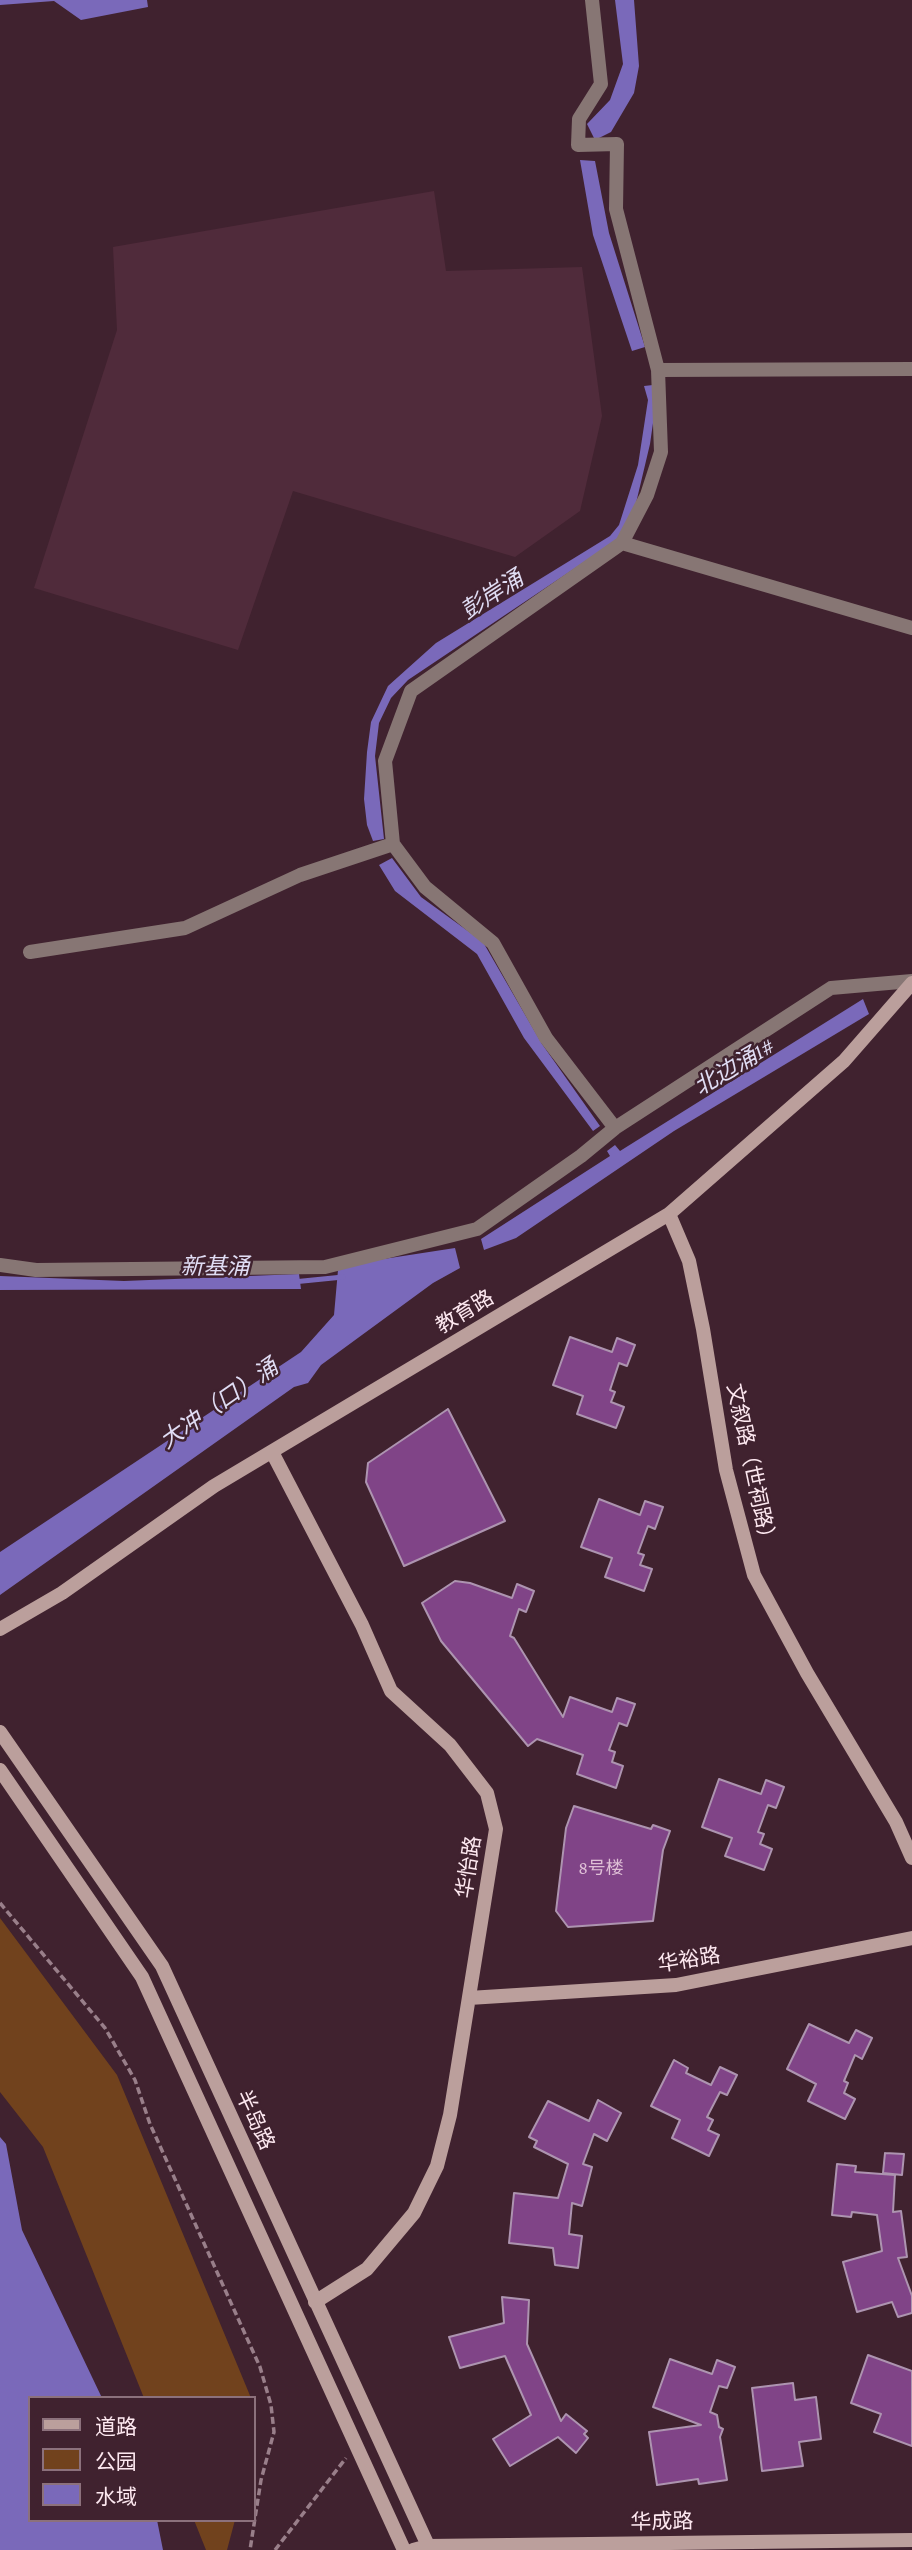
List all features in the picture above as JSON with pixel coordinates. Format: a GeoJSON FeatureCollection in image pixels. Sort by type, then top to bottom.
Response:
{"type":"FeatureCollection","features":[{"type":"Feature","properties":{"kind":"street"},"geometry":{"type":"LineString","coordinates":[[592,0],[601,85],[579,119],[578,145],[617,144],[616,209],[659,370],[661,453],[648,495],[622,544],[411,691],[385,761],[393,844],[425,887],[493,943],[546,1038],[615,1128]]}},
{"type":"Feature","properties":{"kind":"street"},"geometry":{"type":"LineString","coordinates":[[659,370],[912,369]]}},
{"type":"Feature","properties":{"kind":"street"},"geometry":{"type":"LineString","coordinates":[[622,544],[912,628]]}},
{"type":"Feature","properties":{"kind":"street"},"geometry":{"type":"LineString","coordinates":[[30,952],[185,928],[300,875],[393,844]]}},
{"type":"Feature","properties":{"kind":"street"},"geometry":{"type":"LineString","coordinates":[[0,1265],[36,1270],[325,1267],[477,1229],[581,1156],[615,1128],[831,988],[912,982]]}},
{"type":"Feature","properties":{"kind":"street","name":"教育路"},"geometry":{"type":"LineString","coordinates":[[0,1629],[62,1593],[214,1486],[669,1214],[844,1061],[912,982]]}},
{"type":"Feature","properties":{"kind":"street","name":"文叙路（世祠路）"},"geometry":{"type":"LineString","coordinates":[[669,1214],[689,1261],[726,1470],[754,1575],[807,1673],[896,1822],[912,1858]]}},
{"type":"Feature","properties":{"kind":"street","name":"华怡路"},"geometry":{"type":"LineString","coordinates":[[272,1452],[362,1625],[391,1691],[450,1745],[488,1793],[496,1829],[450,2115],[437,2166],[414,2213],[367,2269],[315,2302]]}},
{"type":"Feature","properties":{"kind":"street","name":"半岛路"},"geometry":{"type":"LineString","coordinates":[[0,1732],[162,1966],[429,2548]]}},
{"type":"Feature","properties":{"kind":"street","name":"半岛路"},"geometry":{"type":"LineString","coordinates":[[0,1770],[142,1978],[404,2550]]}},
{"type":"Feature","properties":{"kind":"street","name":"华裕路"},"geometry":{"type":"LineString","coordinates":[[469,1998],[676,1985],[912,1938]]}},
{"type":"Feature","properties":{"kind":"street","name":"华成路"},"geometry":{"type":"LineString","coordinates":[[413,2550],[912,2540]]}},
{"type":"Feature","properties":{"kind":"path"},"geometry":{"type":"LineString","coordinates":[[0,1903],[105,2028],[135,2080],[150,2124],[260,2367],[271,2405],[274,2432],[261,2480],[256,2512]]}},
{"type":"Feature","properties":{"kind":"path"},"geometry":{"type":"LineString","coordinates":[[275,2550],[356,2445]]}},
{"type":"Feature","properties":{"kind":"path"},"geometry":{"type":"LineString","coordinates":[[250,2550],[254,2522]]}},
{"type":"Feature","properties":{"kind":"shaded area"},"geometry":{"type":"Polygon","coordinates":[[[434,191],[446,271],[582,267],[602,416],[580,511],[515,557],[293,491],[238,650],[34,588],[117,330],[113,247],[434,191]]]}},
{"type":"Feature","properties":{"kind":"green space"},"geometry":{"type":"Polygon","coordinates":[[[0,1918],[117,2075],[250,2396],[143,2396],[43,2147],[0,2092],[0,1918]]]}},
{"type":"Feature","properties":{"kind":"green space"},"geometry":{"type":"Polygon","coordinates":[[[195,2522],[234,2522],[227,2550],[206,2550],[195,2522]]]}},
{"type":"Feature","properties":{"kind":"water"},"geometry":{"type":"Polygon","coordinates":[[[0,0],[147,0],[148,7],[81,20],[54,1],[0,5],[0,0]]]}},
{"type":"Feature","properties":{"kind":"water"},"geometry":{"type":"Polygon","coordinates":[[[615,0],[634,0],[639,66],[634,93],[611,132],[595,140],[587,124],[610,100],[623,64],[615,0]]]}},
{"type":"Feature","properties":{"kind":"water"},"geometry":{"type":"Polygon","coordinates":[[[580,160],[595,161],[609,233],[645,347],[632,351],[593,235],[580,160]]]}},
{"type":"Feature","properties":{"kind":"water"},"geometry":{"type":"Polygon","coordinates":[[[653,385],[656,402],[650,444],[632,520],[620,538],[408,680],[391,698],[379,723],[375,756],[384,839],[373,841],[367,825],[364,799],[367,752],[371,722],[388,686],[436,643],[610,536],[619,525],[638,465],[648,400],[644,386],[653,385]]]}},
{"type":"Feature","properties":{"kind":"water"},"geometry":{"type":"Polygon","coordinates":[[[392,858],[421,897],[483,942],[542,1044],[600,1126],[593,1131],[524,1038],[477,954],[395,891],[379,865],[392,858]]]}},
{"type":"Feature","properties":{"kind":"water"},"geometry":{"type":"Polygon","coordinates":[[[863,999],[869,1014],[674,1131],[516,1238],[484,1250],[481,1239],[610,1156],[607,1151],[615,1145],[620,1151],[863,999]]]}},
{"type":"Feature","properties":{"kind":"water"},"geometry":{"type":"Polygon","coordinates":[[[455,1248],[460,1268],[433,1283],[321,1365],[308,1383],[294,1387],[0,1595],[0,1552],[301,1352],[334,1315],[338,1270],[351,1264],[455,1248]]]}},
{"type":"Feature","properties":{"kind":"water"},"geometry":{"type":"Polygon","coordinates":[[[299,1274],[301,1289],[0,1290],[0,1276],[124,1281],[299,1274]]]}},
{"type":"Feature","properties":{"kind":"water"},"geometry":{"type":"Polygon","coordinates":[[[0,2137],[6,2144],[22,2230],[101,2396],[28,2396],[28,2522],[157,2522],[163,2550],[0,2550],[0,2137]]]}},
{"type":"Feature","properties":{"kind":"building"},"geometry":{"type":"Polygon","coordinates":[[[570,1337],[612,1352],[617,1338],[635,1345],[627,1366],[619,1363],[610,1390],[615,1392],[611,1402],[624,1407],[616,1428],[577,1414],[583,1396],[553,1385],[570,1337]]]}},
{"type":"Feature","properties":{"kind":"building"},"geometry":{"type":"Polygon","coordinates":[[[448,1409],[505,1521],[404,1566],[366,1482],[368,1463],[448,1409]]]}},
{"type":"Feature","properties":{"kind":"building"},"geometry":{"type":"Polygon","coordinates":[[[599,1499],[640,1515],[645,1501],[663,1507],[655,1529],[648,1526],[638,1553],[644,1555],[640,1565],[652,1569],[644,1591],[605,1577],[612,1558],[581,1547],[599,1499]]]}},
{"type":"Feature","properties":{"kind":"building"},"geometry":{"type":"Polygon","coordinates":[[[455,1581],[470,1583],[512,1598],[517,1584],[534,1591],[526,1612],[519,1609],[510,1636],[514,1638],[563,1717],[570,1697],[612,1712],[617,1698],[635,1704],[627,1726],[619,1723],[609,1750],[615,1752],[612,1762],[623,1766],[616,1788],[577,1774],[583,1755],[537,1739],[528,1746],[441,1641],[422,1603],[455,1581]]]}},
{"type":"Feature","properties":{"kind":"building"},"geometry":{"type":"Polygon","coordinates":[[[719,1779],[761,1794],[766,1780],[784,1787],[776,1808],[768,1805],[758,1832],[764,1834],[760,1844],[772,1849],[764,1870],[725,1856],[732,1838],[702,1827],[719,1779]]]}},
{"type":"Feature","properties":{"kind":"building"},"geometry":{"type":"Polygon","coordinates":[[[574,1806],[651,1829],[653,1825],[670,1831],[663,1850],[653,1921],[568,1927],[556,1911],[566,1828],[574,1806]]]}},
{"type":"Feature","properties":{"kind":"building"},"geometry":{"type":"Polygon","coordinates":[[[809,2024],[849,2043],[856,2030],[872,2038],[862,2059],[855,2055],[844,2081],[848,2083],[844,2093],[855,2099],[845,2119],[808,2101],[816,2084],[787,2069],[809,2024]]]}},
{"type":"Feature","properties":{"kind":"building"},"geometry":{"type":"Polygon","coordinates":[[[674,2060],[688,2068],[686,2073],[711,2085],[720,2067],[737,2075],[727,2095],[720,2092],[707,2117],[713,2120],[708,2130],[719,2135],[709,2156],[672,2138],[680,2120],[651,2106],[674,2060]]]}},
{"type":"Feature","properties":{"kind":"building"},"geometry":{"type":"Polygon","coordinates":[[[598,2100],[621,2113],[607,2141],[594,2134],[583,2164],[592,2167],[582,2206],[572,2203],[569,2234],[582,2236],[578,2268],[555,2265],[553,2248],[509,2243],[514,2193],[558,2198],[568,2164],[534,2147],[537,2141],[529,2137],[548,2101],[589,2121],[598,2100]]]}},
{"type":"Feature","properties":{"kind":"building"},"geometry":{"type":"Polygon","coordinates":[[[885,2153],[904,2154],[902,2175],[883,2173],[885,2153]]]}},
{"type":"Feature","properties":{"kind":"building"},"geometry":{"type":"Polygon","coordinates":[[[837,2164],[856,2166],[855,2172],[895,2175],[893,2212],[901,2211],[907,2257],[898,2258],[912,2296],[912,2313],[898,2317],[892,2302],[857,2312],[843,2262],[882,2251],[877,2215],[852,2212],[851,2217],[832,2215],[837,2164]]]}},
{"type":"Feature","properties":{"kind":"building"},"geometry":{"type":"Polygon","coordinates":[[[502,2297],[529,2300],[527,2344],[561,2421],[566,2414],[587,2431],[584,2434],[588,2438],[576,2453],[558,2437],[510,2466],[493,2439],[531,2415],[505,2356],[460,2368],[449,2337],[504,2323],[502,2297]]]}},
{"type":"Feature","properties":{"kind":"building"},"geometry":{"type":"Polygon","coordinates":[[[868,2355],[912,2371],[912,2446],[874,2432],[881,2414],[851,2403],[868,2355]]]}},
{"type":"Feature","properties":{"kind":"building"},"geometry":{"type":"Polygon","coordinates":[[[670,2359],[712,2374],[717,2360],[735,2367],[727,2388],[719,2386],[710,2412],[717,2415],[719,2427],[723,2429],[720,2437],[727,2480],[699,2484],[698,2479],[657,2485],[649,2432],[701,2425],[653,2407],[670,2359]]]}},
{"type":"Feature","properties":{"kind":"building"},"geometry":{"type":"Polygon","coordinates":[[[793,2383],[795,2400],[816,2397],[821,2439],[799,2442],[803,2466],[762,2471],[752,2388],[793,2383]]]}},
{"type":"Feature","properties":{"kind":"waterway","name":"新基涌"},"geometry":{"type":"LineString","coordinates":[[293,1282],[343,1277]]}},
{"type":"Feature","properties":{"kind":"water label","name":"彭岸涌"},"geometry":{"type":"Point","coordinates":[492,595]}},
{"type":"Feature","properties":{"kind":"water label","name":"北边涌1#"},"geometry":{"type":"Point","coordinates":[734,1067]}},
{"type":"Feature","properties":{"kind":"water label","name":"大冲（口）涌"},"geometry":{"type":"Point","coordinates":[219,1404]}}]}
